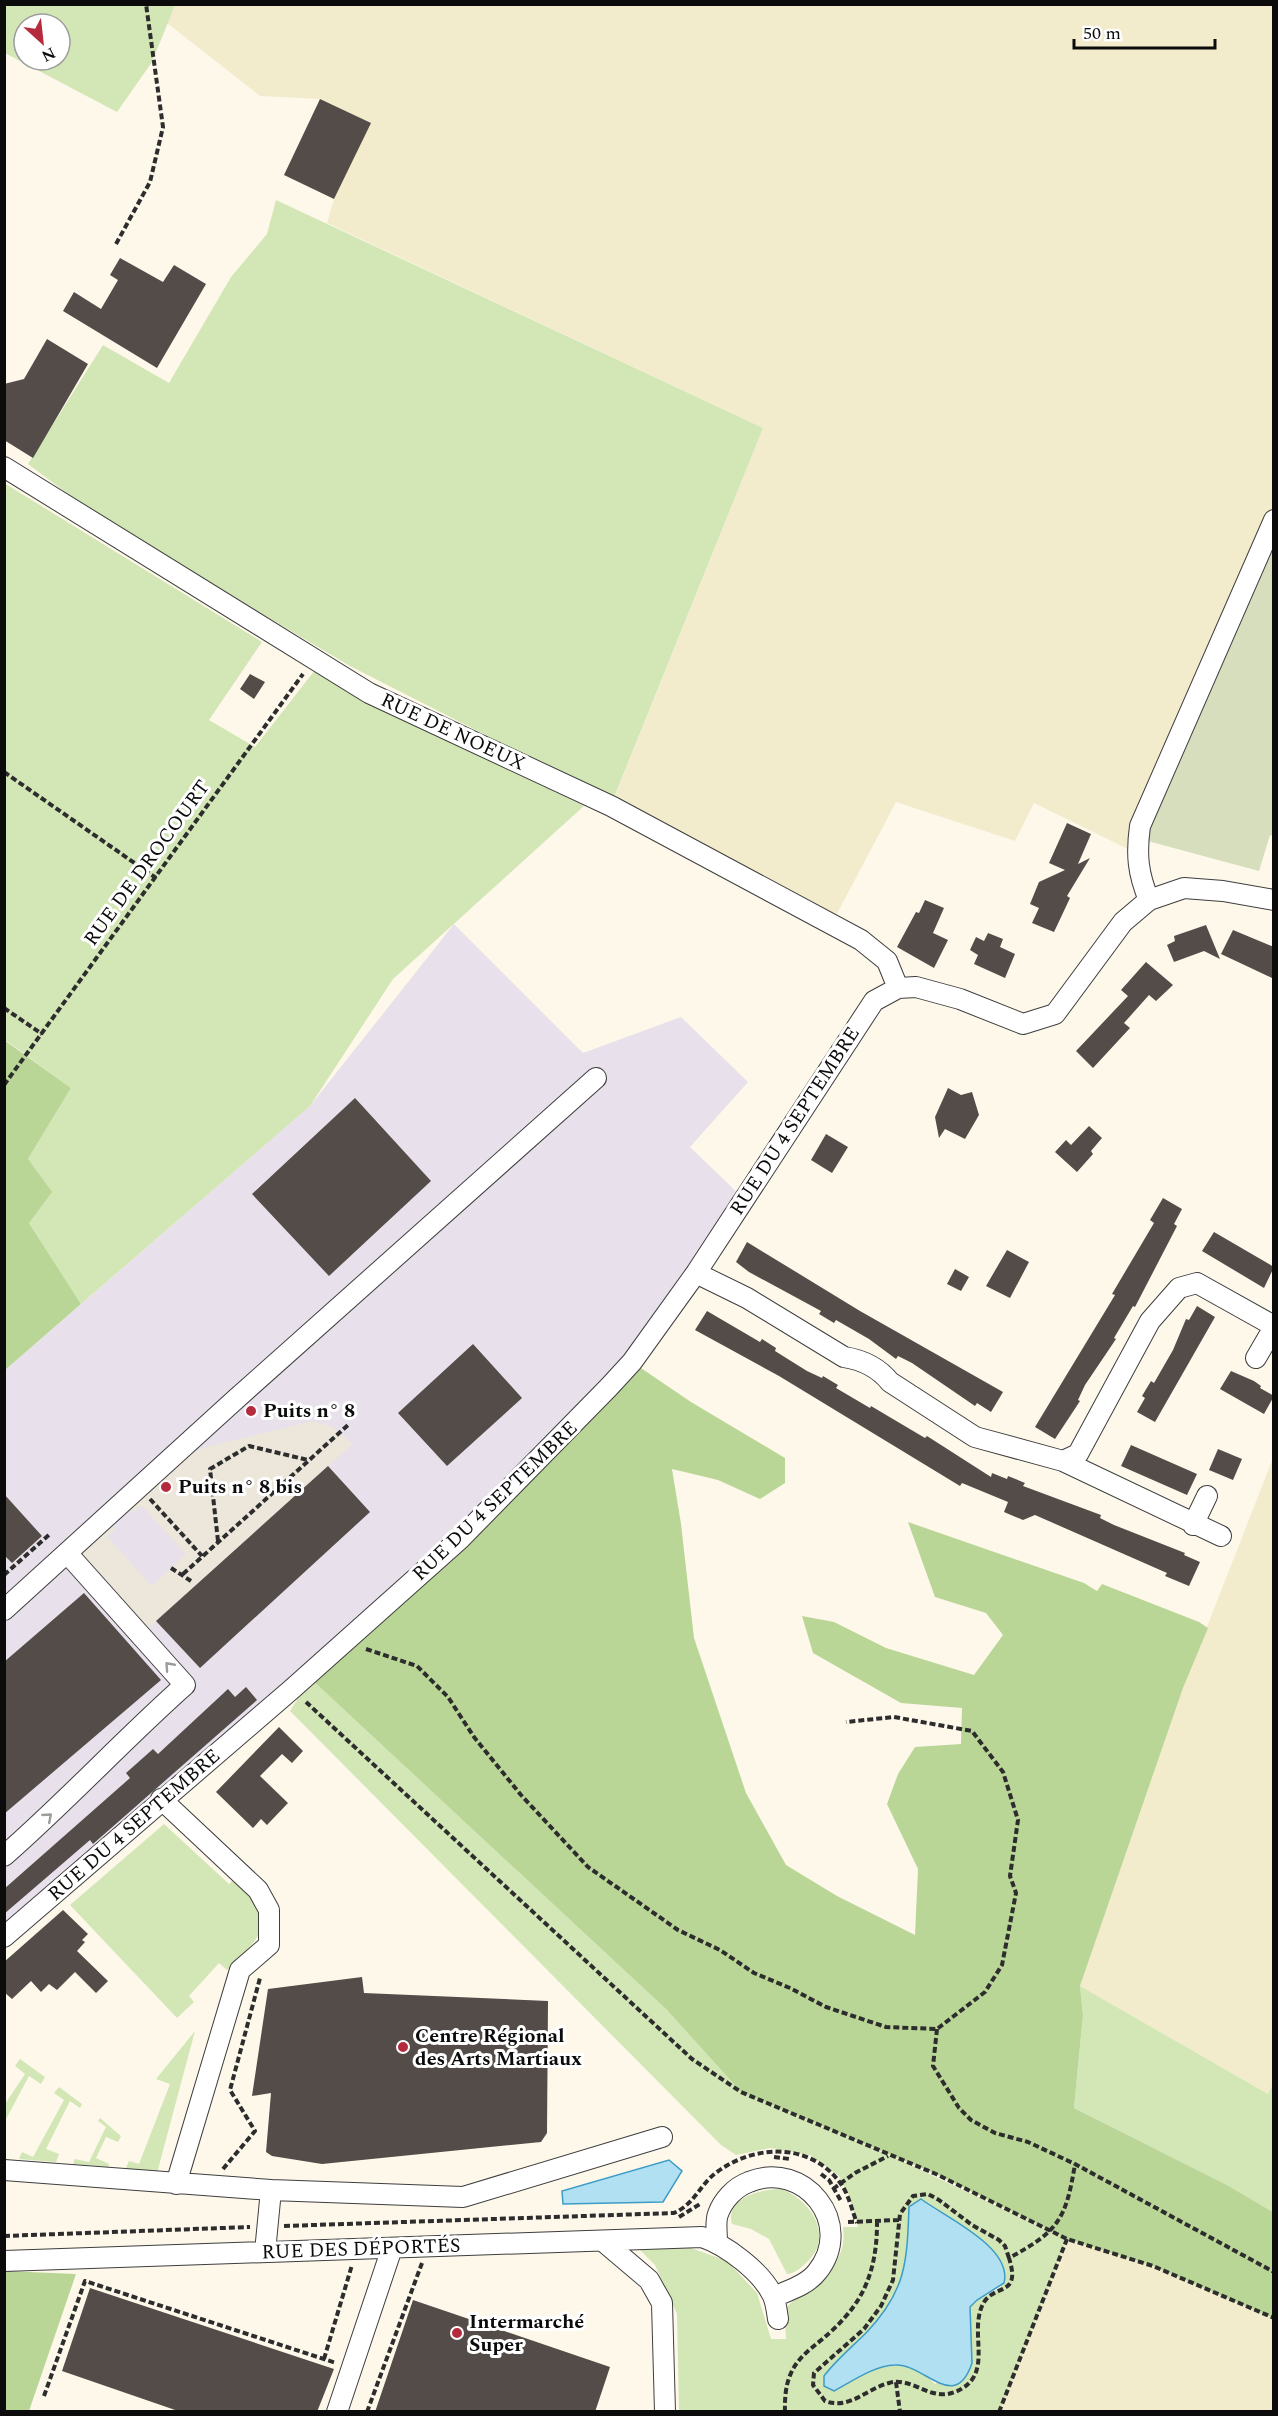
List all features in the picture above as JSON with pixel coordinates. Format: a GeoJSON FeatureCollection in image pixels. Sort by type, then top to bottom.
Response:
{"type":"FeatureCollection","features":[{"type":"Feature","properties":{"kind":"street","name":"RUE DE NOEUX"},"geometry":{"type":"LineString","coordinates":[[4,467],[369,693],[611,806],[861,940],[887,961],[898,988]]}},
{"type":"Feature","properties":{"kind":"street"},"geometry":{"type":"LineString","coordinates":[[1149,900],[1140,877],[1136,853],[1140,826],[1274,520]]}},
{"type":"Feature","properties":{"kind":"street"},"geometry":{"type":"LineString","coordinates":[[898,988],[916,987],[960,999],[1023,1024],[1055,1014],[1123,922],[1149,900],[1184,888],[1223,891],[1274,900]]}},
{"type":"Feature","properties":{"kind":"street","name":"RUE DU 4 SEPTEMBRE"},"geometry":{"type":"LineString","coordinates":[[4,1937],[345,1642],[460,1539],[548,1452],[632,1362],[696,1273],[874,1001],[898,988]]}},
{"type":"Feature","properties":{"kind":"street"},"geometry":{"type":"LineString","coordinates":[[4,1610],[596,1078]]}},
{"type":"Feature","properties":{"kind":"street"},"geometry":{"type":"LineString","coordinates":[[696,1273],[747,1298],[844,1357],[860,1359],[882,1372],[890,1382],[975,1437],[1063,1461],[1193,1525],[1221,1536]]}},
{"type":"Feature","properties":{"kind":"street"},"geometry":{"type":"LineString","coordinates":[[1063,1461],[1078,1454],[1150,1321],[1179,1288],[1197,1283],[1274,1326],[1256,1358]]}},
{"type":"Feature","properties":{"kind":"street"},"geometry":{"type":"LineString","coordinates":[[1193,1525],[1207,1496]]}},
{"type":"Feature","properties":{"kind":"street"},"geometry":{"type":"LineString","coordinates":[[4,1856],[57,1810],[127,1736],[185,1685],[67,1553]]}},
{"type":"Feature","properties":{"kind":"street"},"geometry":{"type":"LineString","coordinates":[[161,1799],[258,1890],[270,1910],[269,1945],[240,1970],[176,2184]]}},
{"type":"Feature","properties":{"kind":"street"},"geometry":{"type":"LineString","coordinates":[[4,2170],[271,2190],[463,2197],[662,2137]]}},
{"type":"Feature","properties":{"kind":"street"},"geometry":{"type":"LineString","coordinates":[[774,2297],[801,2285],[816,2273],[826,2258],[831,2240],[826,2193],[811,2190],[795,2180],[778,2176],[759,2178],[742,2184],[727,2198],[717,2215],[717,2241],[742,2261],[774,2297],[778,2319]]}},
{"type":"Feature","properties":{"kind":"street"},"geometry":{"type":"LineString","coordinates":[[265,2252],[271,2190]]}},
{"type":"Feature","properties":{"kind":"street","name":"RUE DES DÉPORTÉS"},"geometry":{"type":"LineString","coordinates":[[4,2261],[702,2237],[717,2241]]}},
{"type":"Feature","properties":{"kind":"street"},"geometry":{"type":"LineString","coordinates":[[603,2241],[649,2280],[662,2303],[665,2412]]}},
{"type":"Feature","properties":{"kind":"street"},"geometry":{"type":"LineString","coordinates":[[337,2412],[392,2248]]}},
{"type":"Feature","properties":{"kind":"path"},"geometry":{"type":"LineString","coordinates":[[116,244],[150,182],[163,127],[146,4]]}},
{"type":"Feature","properties":{"kind":"path","name":"RUE DE DROCOURT"},"geometry":{"type":"LineString","coordinates":[[4,1085],[156,878],[288,692],[315,660]]}},
{"type":"Feature","properties":{"kind":"path"},"geometry":{"type":"LineString","coordinates":[[4,772],[156,878]]}},
{"type":"Feature","properties":{"kind":"path"},"geometry":{"type":"LineString","coordinates":[[4,1008],[42,1034]]}},
{"type":"Feature","properties":{"kind":"path"},"geometry":{"type":"LineString","coordinates":[[183,1574],[348,1425]]}},
{"type":"Feature","properties":{"kind":"path"},"geometry":{"type":"LineString","coordinates":[[218,1542],[210,1469],[249,1446],[309,1460]]}},
{"type":"Feature","properties":{"kind":"path"},"geometry":{"type":"LineString","coordinates":[[145,1493],[202,1556]]}},
{"type":"Feature","properties":{"kind":"path"},"geometry":{"type":"LineString","coordinates":[[4,1575],[50,1534]]}},
{"type":"Feature","properties":{"kind":"path"},"geometry":{"type":"LineString","coordinates":[[171,1568],[191,1581]]}},
{"type":"Feature","properties":{"kind":"path"},"geometry":{"type":"LineString","coordinates":[[345,1642],[417,1666],[448,1696],[474,1737],[521,1795],[588,1867],[678,1930],[720,1950],[754,1974],[790,1988],[826,2007],[886,2027],[937,2029],[985,1992],[1002,1965],[1016,1893],[1010,1876],[1018,1820],[1003,1772],[972,1731],[894,1717],[846,1722]]}},
{"type":"Feature","properties":{"kind":"path"},"geometry":{"type":"LineString","coordinates":[[292,1689],[692,2059],[741,2092],[936,2174],[1066,2239],[1153,2266],[1274,2318]]}},
{"type":"Feature","properties":{"kind":"path"},"geometry":{"type":"LineString","coordinates":[[209,2186],[255,2131],[230,2090],[269,1945]]}},
{"type":"Feature","properties":{"kind":"path"},"geometry":{"type":"LineString","coordinates":[[937,2029],[933,2066],[959,2108],[971,2120],[995,2133],[1028,2142],[1075,2164],[1274,2272]]}},
{"type":"Feature","properties":{"kind":"path"},"geometry":{"type":"LineString","coordinates":[[826,2193],[855,2173],[889,2155]]}},
{"type":"Feature","properties":{"kind":"path"},"geometry":{"type":"LineString","coordinates":[[724,2174],[760,2158],[777,2157],[797,2161]]}},
{"type":"Feature","properties":{"kind":"path"},"geometry":{"type":"LineString","coordinates":[[1009,2258],[1052,2231],[1060,2221],[1070,2196],[1075,2164]]}},
{"type":"Feature","properties":{"kind":"path"},"geometry":{"type":"LineString","coordinates":[[819,2173],[826,2193],[843,2204]]}},
{"type":"Feature","properties":{"kind":"path"},"geometry":{"type":"LineString","coordinates":[[928,2194],[1005,2246],[1014,2274],[1011,2283],[1003,2291],[986,2300],[982,2307],[979,2325],[979,2366],[973,2379],[957,2391],[939,2396],[896,2382],[848,2402],[833,2403],[822,2400],[813,2385],[812,2378],[818,2368],[864,2329],[881,2306],[893,2280],[899,2220],[911,2197],[928,2194]]}},
{"type":"Feature","properties":{"kind":"path"},"geometry":{"type":"LineString","coordinates":[[673,2220],[692,2212],[704,2198]]}},
{"type":"Feature","properties":{"kind":"path"},"geometry":{"type":"LineString","coordinates":[[846,2214],[849,2224],[899,2220]]}},
{"type":"Feature","properties":{"kind":"path"},"geometry":{"type":"LineString","coordinates":[[785,2412],[784,2392],[790,2370],[814,2344],[846,2317],[860,2297],[871,2274],[877,2248],[877,2223]]}},
{"type":"Feature","properties":{"kind":"path"},"geometry":{"type":"LineString","coordinates":[[999,2412],[1066,2239]]}},
{"type":"Feature","properties":{"kind":"path"},"geometry":{"type":"LineString","coordinates":[[368,2412],[428,2246]]}},
{"type":"Feature","properties":{"kind":"path"},"geometry":{"type":"LineString","coordinates":[[324,2359],[357,2249]]}},
{"type":"Feature","properties":{"kind":"path"},"geometry":{"type":"LineString","coordinates":[[44,2396],[85,2281],[351,2368]]}},
{"type":"Feature","properties":{"kind":"path"},"geometry":{"type":"LineString","coordinates":[[896,2382],[900,2412]]}},
{"type":"Feature","properties":{"kind":"shaded area"},"geometry":{"type":"Polygon","coordinates":[[[175,4],[1273,5],[1273,520],[1136,853],[1034,803],[1015,841],[896,802],[831,925],[611,806],[763,428],[327,223],[334,199],[370,123],[320,99],[260,96],[167,23],[175,4]]]}},
{"type":"Feature","properties":{"kind":"shaded area"},"geometry":{"type":"Polygon","coordinates":[[[454,924],[583,1053],[681,1017],[748,1082],[690,1147],[744,1199],[696,1273],[548,1452],[5,1937],[5,1370],[310,1106],[454,924]]]}},
{"type":"Feature","properties":{"kind":"shaded area"},"geometry":{"type":"Polygon","coordinates":[[[312,1421],[333,1427],[353,1444],[147,1629],[82,1558],[85,1548],[112,1526],[115,1529],[107,1537],[152,1586],[186,1554],[142,1506],[134,1512],[129,1509],[178,1462],[202,1448],[312,1421]]]}},
{"type":"Feature","properties":{"kind":"shaded area"},"geometry":{"type":"Polygon","coordinates":[[[1273,1458],[1274,2084],[1268,2094],[1080,1986],[1183,1688],[1273,1458]]]}},
{"type":"Feature","properties":{"kind":"shaded area"},"geometry":{"type":"Polygon","coordinates":[[[1067,2239],[1153,2266],[1273,2318],[1273,2411],[999,2412],[1067,2239]]]}},
{"type":"Feature","properties":{"kind":"green space"},"geometry":{"type":"Polygon","coordinates":[[[5,4],[175,5],[152,62],[117,112],[41,72],[72,72],[72,12],[12,12],[12,57],[5,53],[5,4]]]}},
{"type":"Feature","properties":{"kind":"green space"},"geometry":{"type":"Polygon","coordinates":[[[276,200],[763,428],[613,800],[350,666],[96,515],[28,464],[103,345],[169,383],[231,277],[267,234],[276,200]]]}},
{"type":"Feature","properties":{"kind":"green space"},"geometry":{"type":"Polygon","coordinates":[[[4,483],[262,642],[209,720],[255,747],[315,670],[386,710],[584,806],[393,979],[310,1106],[81,1304],[29,1223],[28,1159],[71,1088],[5,1040],[4,483]]]}},
{"type":"Feature","properties":{"kind":"green space"},"geometry":{"type":"Polygon","coordinates":[[[1273,541],[1274,836],[1270,835],[1259,871],[1144,840],[1273,541]]]}},
{"type":"Feature","properties":{"kind":"green space"},"geometry":{"type":"Polygon","coordinates":[[[4,1040],[71,1088],[28,1159],[52,1192],[29,1223],[81,1304],[5,1370],[4,1040]]]}},
{"type":"Feature","properties":{"kind":"green space"},"geometry":{"type":"Polygon","coordinates":[[[632,1362],[691,1402],[785,1458],[785,1483],[760,1499],[718,1480],[672,1469],[681,1524],[694,1638],[746,1793],[786,1865],[837,1896],[915,1935],[918,1869],[887,1804],[898,1774],[915,1747],[961,1744],[962,1708],[901,1703],[813,1653],[802,1616],[834,1622],[886,1648],[974,1675],[1003,1635],[986,1613],[935,1597],[908,1522],[1084,1583],[1097,1591],[1102,1584],[1199,1622],[1208,1628],[1183,1688],[1080,1986],[1083,2015],[1074,2108],[1227,2185],[1273,2212],[1273,2318],[1153,2266],[1067,2239],[936,2174],[741,2092],[667,2010],[307,1675],[632,1362]]]}},
{"type":"Feature","properties":{"kind":"green space"},"geometry":{"type":"Polygon","coordinates":[[[311,1678],[667,2010],[741,2092],[889,2155],[1067,2239],[1000,2411],[679,2411],[677,2314],[655,2265],[635,2245],[691,2248],[727,2261],[757,2293],[771,2339],[786,2339],[784,2310],[833,2265],[840,2255],[843,2227],[858,2227],[849,2196],[839,2176],[810,2155],[770,2148],[736,2155],[721,2145],[290,1711],[311,1678]],[[921,2199],[909,2207],[906,2264],[896,2295],[879,2320],[827,2372],[903,2365],[922,2372],[935,2384],[972,2363],[970,2307],[1003,2284],[1004,2269],[986,2245],[921,2199]]]}},
{"type":"Feature","properties":{"kind":"green space"},"geometry":{"type":"Polygon","coordinates":[[[164,1824],[229,1884],[234,1879],[257,1906],[262,1926],[251,1946],[227,1970],[219,1963],[189,1996],[194,2002],[177,2018],[70,1905],[164,1824]]]}},
{"type":"Feature","properties":{"kind":"green space"},"geometry":{"type":"Polygon","coordinates":[[[1080,1986],[1268,2094],[1273,2084],[1273,2212],[1227,2185],[1074,2108],[1083,2015],[1080,1986]]]}},
{"type":"Feature","properties":{"kind":"green space"},"geometry":{"type":"Polygon","coordinates":[[[195,2031],[157,2173],[125,2170],[129,2161],[139,2164],[170,2084],[156,2079],[195,2031]]]}},
{"type":"Feature","properties":{"kind":"green space"},"geometry":{"type":"Polygon","coordinates":[[[20,2059],[45,2077],[41,2084],[29,2076],[5,2121],[5,2104],[25,2074],[15,2066],[20,2059]]]}},
{"type":"Feature","properties":{"kind":"green space"},"geometry":{"type":"Polygon","coordinates":[[[59,2087],[82,2104],[80,2108],[70,2101],[46,2149],[59,2154],[56,2162],[19,2159],[22,2152],[33,2157],[64,2100],[54,2093],[59,2087]]]}},
{"type":"Feature","properties":{"kind":"green space"},"geometry":{"type":"Polygon","coordinates":[[[100,2118],[121,2136],[118,2142],[106,2137],[96,2158],[109,2164],[108,2167],[73,2164],[75,2159],[89,2162],[106,2127],[98,2121],[100,2118]]]}},
{"type":"Feature","properties":{"kind":"green space"},"geometry":{"type":"Polygon","coordinates":[[[781,2189],[801,2201],[809,2210],[819,2230],[819,2241],[815,2252],[800,2268],[787,2274],[769,2239],[751,2229],[732,2224],[731,2215],[734,2207],[746,2196],[781,2189]]]}},
{"type":"Feature","properties":{"kind":"green space"},"geometry":{"type":"Polygon","coordinates":[[[5,2271],[76,2274],[29,2411],[5,2411],[5,2271]]]}},
{"type":"Feature","properties":{"kind":"water"},"geometry":{"type":"Polygon","coordinates":[[[669,2160],[682,2171],[663,2202],[563,2204],[562,2191],[669,2160]]]}},
{"type":"Feature","properties":{"kind":"water"},"geometry":{"type":"Polygon","coordinates":[[[921,2199],[988,2245],[998,2257],[1004,2270],[1004,2283],[970,2307],[972,2363],[965,2378],[957,2385],[948,2386],[906,2366],[895,2365],[871,2371],[834,2391],[824,2386],[824,2376],[879,2318],[897,2289],[905,2260],[909,2207],[921,2199]]]}},
{"type":"Feature","properties":{"kind":"building"},"geometry":{"type":"Polygon","coordinates":[[[320,99],[371,123],[334,199],[284,175],[320,99]]]}},
{"type":"Feature","properties":{"kind":"building"},"geometry":{"type":"Polygon","coordinates":[[[120,258],[163,282],[174,265],[206,284],[157,368],[63,311],[74,292],[101,309],[118,280],[110,275],[120,258]]]}},
{"type":"Feature","properties":{"kind":"building"},"geometry":{"type":"Polygon","coordinates":[[[47,339],[88,364],[33,458],[4,440],[4,384],[24,379],[47,339]]]}},
{"type":"Feature","properties":{"kind":"building"},"geometry":{"type":"Polygon","coordinates":[[[250,674],[265,682],[254,699],[240,689],[250,674]]]}},
{"type":"Feature","properties":{"kind":"building"},"geometry":{"type":"Polygon","coordinates":[[[1067,823],[1091,834],[1078,864],[1090,858],[1067,896],[1070,898],[1054,932],[1032,923],[1039,908],[1030,904],[1039,882],[1065,870],[1049,863],[1067,823]]]}},
{"type":"Feature","properties":{"kind":"building"},"geometry":{"type":"Polygon","coordinates":[[[925,900],[944,908],[933,933],[948,940],[934,968],[897,947],[925,900]]]}},
{"type":"Feature","properties":{"kind":"building"},"geometry":{"type":"Polygon","coordinates":[[[1206,925],[1220,959],[1204,951],[1174,962],[1167,945],[1175,941],[1174,936],[1206,925]]]}},
{"type":"Feature","properties":{"kind":"building"},"geometry":{"type":"Polygon","coordinates":[[[1233,930],[1274,947],[1274,979],[1221,954],[1233,930]]]}},
{"type":"Feature","properties":{"kind":"building"},"geometry":{"type":"Polygon","coordinates":[[[988,933],[1003,939],[1000,947],[1015,954],[1005,978],[974,964],[978,955],[970,950],[976,937],[984,941],[988,933]]]}},
{"type":"Feature","properties":{"kind":"building"},"geometry":{"type":"Polygon","coordinates":[[[1146,962],[1173,985],[1156,1001],[1149,995],[1124,1023],[1130,1028],[1093,1068],[1076,1051],[1128,996],[1121,990],[1146,962]]]}},
{"type":"Feature","properties":{"kind":"building"},"geometry":{"type":"Polygon","coordinates":[[[948,1088],[961,1095],[972,1092],[979,1115],[965,1139],[945,1129],[939,1138],[935,1117],[948,1088]]]}},
{"type":"Feature","properties":{"kind":"building"},"geometry":{"type":"Polygon","coordinates":[[[355,1098],[431,1181],[329,1276],[252,1194],[355,1098]]]}},
{"type":"Feature","properties":{"kind":"building"},"geometry":{"type":"Polygon","coordinates":[[[1089,1126],[1102,1138],[1091,1151],[1093,1154],[1077,1172],[1055,1152],[1066,1140],[1071,1145],[1089,1126]]]}},
{"type":"Feature","properties":{"kind":"building"},"geometry":{"type":"Polygon","coordinates":[[[826,1134],[848,1147],[832,1173],[811,1160],[826,1134]]]}},
{"type":"Feature","properties":{"kind":"building"},"geometry":{"type":"Polygon","coordinates":[[[1163,1198],[1182,1209],[1174,1224],[1177,1226],[1135,1307],[1133,1306],[1114,1338],[1116,1339],[1085,1385],[1078,1400],[1080,1401],[1055,1439],[1035,1427],[1115,1295],[1112,1294],[1154,1223],[1150,1220],[1163,1198]]]}},
{"type":"Feature","properties":{"kind":"building"},"geometry":{"type":"Polygon","coordinates":[[[1214,1232],[1274,1267],[1264,1288],[1202,1251],[1214,1232]]]}},
{"type":"Feature","properties":{"kind":"building"},"geometry":{"type":"Polygon","coordinates":[[[747,1242],[860,1311],[1003,1392],[991,1412],[977,1403],[975,1406],[912,1363],[898,1356],[896,1359],[869,1339],[836,1320],[834,1323],[819,1314],[821,1311],[749,1272],[736,1262],[747,1242]]]}},
{"type":"Feature","properties":{"kind":"building"},"geometry":{"type":"Polygon","coordinates":[[[1007,1250],[1029,1262],[1010,1298],[986,1286],[1007,1250]]]}},
{"type":"Feature","properties":{"kind":"building"},"geometry":{"type":"Polygon","coordinates":[[[955,1269],[969,1277],[961,1291],[947,1284],[955,1269]]]}},
{"type":"Feature","properties":{"kind":"building"},"geometry":{"type":"Polygon","coordinates":[[[1197,1306],[1215,1317],[1155,1422],[1137,1412],[1145,1398],[1142,1396],[1151,1381],[1154,1383],[1173,1350],[1186,1319],[1189,1320],[1197,1306]]]}},
{"type":"Feature","properties":{"kind":"building"},"geometry":{"type":"Polygon","coordinates":[[[707,1311],[760,1342],[762,1339],[776,1348],[775,1351],[807,1371],[822,1378],[823,1376],[838,1385],[836,1388],[925,1438],[927,1436],[991,1477],[992,1473],[1007,1479],[1008,1476],[1025,1483],[1023,1486],[1101,1515],[1100,1518],[1114,1525],[1185,1553],[1184,1555],[1200,1562],[1189,1586],[1165,1576],[1167,1573],[1035,1515],[1023,1520],[1004,1512],[1008,1502],[962,1483],[960,1486],[779,1376],[695,1330],[707,1311]]]}},
{"type":"Feature","properties":{"kind":"building"},"geometry":{"type":"Polygon","coordinates":[[[473,1344],[522,1398],[447,1466],[398,1413],[473,1344]]]}},
{"type":"Feature","properties":{"kind":"building"},"geometry":{"type":"Polygon","coordinates":[[[1231,1371],[1254,1381],[1261,1386],[1260,1388],[1274,1396],[1264,1414],[1220,1389],[1231,1371]]]}},
{"type":"Feature","properties":{"kind":"building"},"geometry":{"type":"Polygon","coordinates":[[[1131,1445],[1197,1474],[1187,1495],[1121,1466],[1131,1445]]]}},
{"type":"Feature","properties":{"kind":"building"},"geometry":{"type":"Polygon","coordinates":[[[1218,1449],[1242,1459],[1233,1480],[1209,1470],[1218,1449]]]}},
{"type":"Feature","properties":{"kind":"building"},"geometry":{"type":"Polygon","coordinates":[[[328,1466],[370,1512],[200,1668],[156,1621],[328,1466]]]}},
{"type":"Feature","properties":{"kind":"building"},"geometry":{"type":"Polygon","coordinates":[[[4,1494],[42,1536],[12,1563],[4,1555],[4,1494]]]}},
{"type":"Feature","properties":{"kind":"building"},"geometry":{"type":"Polygon","coordinates":[[[84,1593],[161,1680],[4,1814],[4,1662],[84,1593]]]}},
{"type":"Feature","properties":{"kind":"building"},"geometry":{"type":"Polygon","coordinates":[[[246,1687],[257,1700],[93,1844],[90,1840],[4,1914],[4,1889],[130,1778],[126,1773],[153,1749],[158,1754],[228,1689],[235,1697],[246,1687]]]}},
{"type":"Feature","properties":{"kind":"building"},"geometry":{"type":"Polygon","coordinates":[[[279,1727],[303,1751],[292,1763],[282,1754],[260,1776],[288,1803],[267,1825],[261,1819],[253,1828],[216,1792],[279,1727]]]}},
{"type":"Feature","properties":{"kind":"building"},"geometry":{"type":"Polygon","coordinates":[[[63,1910],[88,1934],[82,1940],[85,1942],[77,1951],[108,1981],[96,1993],[75,1972],[57,1990],[49,1984],[41,1992],[31,1981],[12,1999],[4,1992],[4,1962],[63,1910]]]}},
{"type":"Feature","properties":{"kind":"building","name":"Centre Régional des Arts Martiaux"},"geometry":{"type":"Polygon","coordinates":[[[362,1977],[364,1993],[548,2001],[547,2133],[541,2142],[322,2164],[272,2156],[266,2152],[271,2093],[252,2096],[268,1989],[362,1977]]]}},
{"type":"Feature","properties":{"kind":"building"},"geometry":{"type":"Polygon","coordinates":[[[90,2288],[334,2369],[317,2412],[181,2412],[62,2371],[90,2288]]]}},
{"type":"Feature","properties":{"kind":"building","name":"Intermarché Super"},"geometry":{"type":"Polygon","coordinates":[[[413,2300],[610,2367],[595,2412],[375,2412],[413,2300]]]}},
{"type":"Feature","properties":{"kind":"place","name":"Puits n° 8"},"geometry":{"type":"Point","coordinates":[251,1411]}},
{"type":"Feature","properties":{"kind":"place","name":"Puits n° 8 bis"},"geometry":{"type":"Point","coordinates":[166,1487]}},
{"type":"Feature","properties":{"kind":"place","name":"Centre Régional des Arts Martiaux"},"geometry":{"type":"Point","coordinates":[403,2047]}},
{"type":"Feature","properties":{"kind":"place","name":"Intermarché Super"},"geometry":{"type":"Point","coordinates":[457,2333]}}]}
